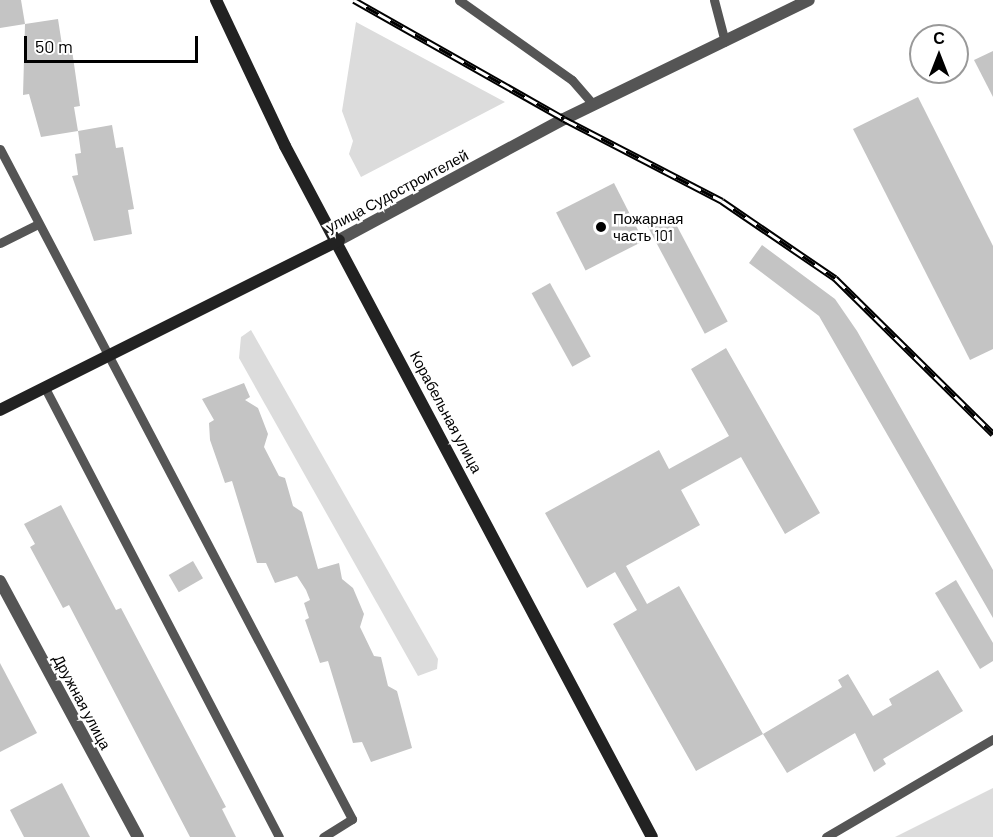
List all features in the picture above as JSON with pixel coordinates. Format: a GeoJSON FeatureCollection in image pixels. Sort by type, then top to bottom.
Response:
{"type":"FeatureCollection","features":[{"type":"Feature","properties":{"kind":"street","name":"Корабельная улица"},"geometry":{"type":"LineString","coordinates":[[216,0],[285,146],[339,240],[652,837]]}},
{"type":"Feature","properties":{"kind":"street","name":"улица Судостроителей"},"geometry":{"type":"LineString","coordinates":[[0,410],[108,358],[339,240],[593,104],[808,0]]}},
{"type":"Feature","properties":{"kind":"street","name":"Дружная улица"},"geometry":{"type":"LineString","coordinates":[[0,581],[138,837]]}},
{"type":"Feature","properties":{"kind":"lane"},"geometry":{"type":"LineString","coordinates":[[459,0],[572,80],[593,104]]}},
{"type":"Feature","properties":{"kind":"lane"},"geometry":{"type":"LineString","coordinates":[[714,0],[725,42]]}},
{"type":"Feature","properties":{"kind":"lane"},"geometry":{"type":"LineString","coordinates":[[0,149],[352,819],[323,837]]}},
{"type":"Feature","properties":{"kind":"lane"},"geometry":{"type":"LineString","coordinates":[[0,243],[38,224]]}},
{"type":"Feature","properties":{"kind":"lane"},"geometry":{"type":"LineString","coordinates":[[45,388],[279,837]]}},
{"type":"Feature","properties":{"kind":"lane"},"geometry":{"type":"LineString","coordinates":[[826,837],[993,739]]}},
{"type":"Feature","properties":{"kind":"shaded area"},"geometry":{"type":"Polygon","coordinates":[[[356,22],[505,102],[361,177],[349,154],[353,141],[342,111],[356,22]]]}},
{"type":"Feature","properties":{"kind":"shaded area"},"geometry":{"type":"Polygon","coordinates":[[[251,330],[438,659],[437,669],[418,676],[239,358],[241,337],[251,330]]]}},
{"type":"Feature","properties":{"kind":"shaded area"},"geometry":{"type":"Polygon","coordinates":[[[993,788],[993,837],[895,837],[993,788]]]}},
{"type":"Feature","properties":{"kind":"building"},"geometry":{"type":"Polygon","coordinates":[[[0,0],[21,0],[25,24],[0,28],[0,0]]]}},
{"type":"Feature","properties":{"kind":"building"},"geometry":{"type":"Polygon","coordinates":[[[58,19],[62,45],[71,43],[80,106],[74,107],[78,131],[41,137],[29,94],[23,95],[25,24],[58,19]]]}},
{"type":"Feature","properties":{"kind":"building"},"geometry":{"type":"Polygon","coordinates":[[[993,51],[993,97],[974,60],[993,51]]]}},
{"type":"Feature","properties":{"kind":"building"},"geometry":{"type":"Polygon","coordinates":[[[918,97],[993,246],[993,349],[970,360],[853,129],[918,97]]]}},
{"type":"Feature","properties":{"kind":"building"},"geometry":{"type":"Polygon","coordinates":[[[112,125],[116,148],[123,147],[134,209],[128,210],[132,234],[94,241],[72,176],[78,175],[75,154],[81,153],[78,131],[112,125]]]}},
{"type":"Feature","properties":{"kind":"building","name":"Пожарная часть 101"},"geometry":{"type":"Polygon","coordinates":[[[614,183],[644,241],[586,270],[556,213],[614,183]]]}},
{"type":"Feature","properties":{"kind":"building"},"geometry":{"type":"Polygon","coordinates":[[[670,213],[728,322],[705,334],[647,225],[670,213]]]}},
{"type":"Feature","properties":{"kind":"building"},"geometry":{"type":"Polygon","coordinates":[[[762,245],[835,299],[857,331],[993,570],[993,618],[819,316],[749,263],[762,245]]]}},
{"type":"Feature","properties":{"kind":"building"},"geometry":{"type":"Polygon","coordinates":[[[550,283],[591,356],[572,367],[532,293],[550,283]]]}},
{"type":"Feature","properties":{"kind":"building"},"geometry":{"type":"Polygon","coordinates":[[[726,348],[820,513],[785,534],[741,457],[681,490],[700,525],[626,566],[647,604],[679,586],[763,734],[696,771],[613,624],[637,610],[615,572],[587,588],[545,513],[659,450],[669,469],[729,436],[691,369],[726,348]]]}},
{"type":"Feature","properties":{"kind":"building"},"geometry":{"type":"Polygon","coordinates":[[[244,383],[250,397],[245,400],[258,408],[268,434],[264,447],[279,476],[285,478],[293,506],[302,512],[318,569],[339,563],[342,579],[353,588],[364,614],[360,627],[374,656],[381,657],[388,686],[397,691],[412,748],[371,762],[362,742],[353,743],[328,661],[320,663],[305,620],[309,618],[304,603],[310,600],[306,590],[297,576],[275,583],[266,563],[257,563],[232,481],[225,483],[210,440],[209,423],[214,420],[202,399],[244,383]]]}},
{"type":"Feature","properties":{"kind":"building"},"geometry":{"type":"Polygon","coordinates":[[[61,505],[116,610],[121,608],[226,807],[222,809],[236,837],[190,837],[69,605],[63,608],[30,547],[35,544],[24,524],[61,505]]]}},
{"type":"Feature","properties":{"kind":"building"},"geometry":{"type":"Polygon","coordinates":[[[193,561],[203,578],[179,592],[169,575],[193,561]]]}},
{"type":"Feature","properties":{"kind":"building"},"geometry":{"type":"Polygon","coordinates":[[[956,580],[993,643],[993,661],[980,669],[935,593],[956,580]]]}},
{"type":"Feature","properties":{"kind":"building"},"geometry":{"type":"Polygon","coordinates":[[[0,663],[37,733],[0,752],[0,663]]]}},
{"type":"Feature","properties":{"kind":"building"},"geometry":{"type":"Polygon","coordinates":[[[938,670],[963,711],[883,759],[886,764],[874,772],[855,733],[787,773],[763,734],[842,687],[838,680],[848,674],[873,716],[892,705],[889,699],[938,670]]]}},
{"type":"Feature","properties":{"kind":"building"},"geometry":{"type":"Polygon","coordinates":[[[62,783],[90,837],[24,837],[10,810],[62,783]]]}},
{"type":"Feature","properties":{"kind":"railway"},"geometry":{"type":"LineString","coordinates":[[354,0],[564,119],[722,201],[835,278],[993,434]]}},
{"type":"Feature","properties":{"kind":"place","name":"Пожарная часть 101"},"geometry":{"type":"Point","coordinates":[601,227]}}]}
